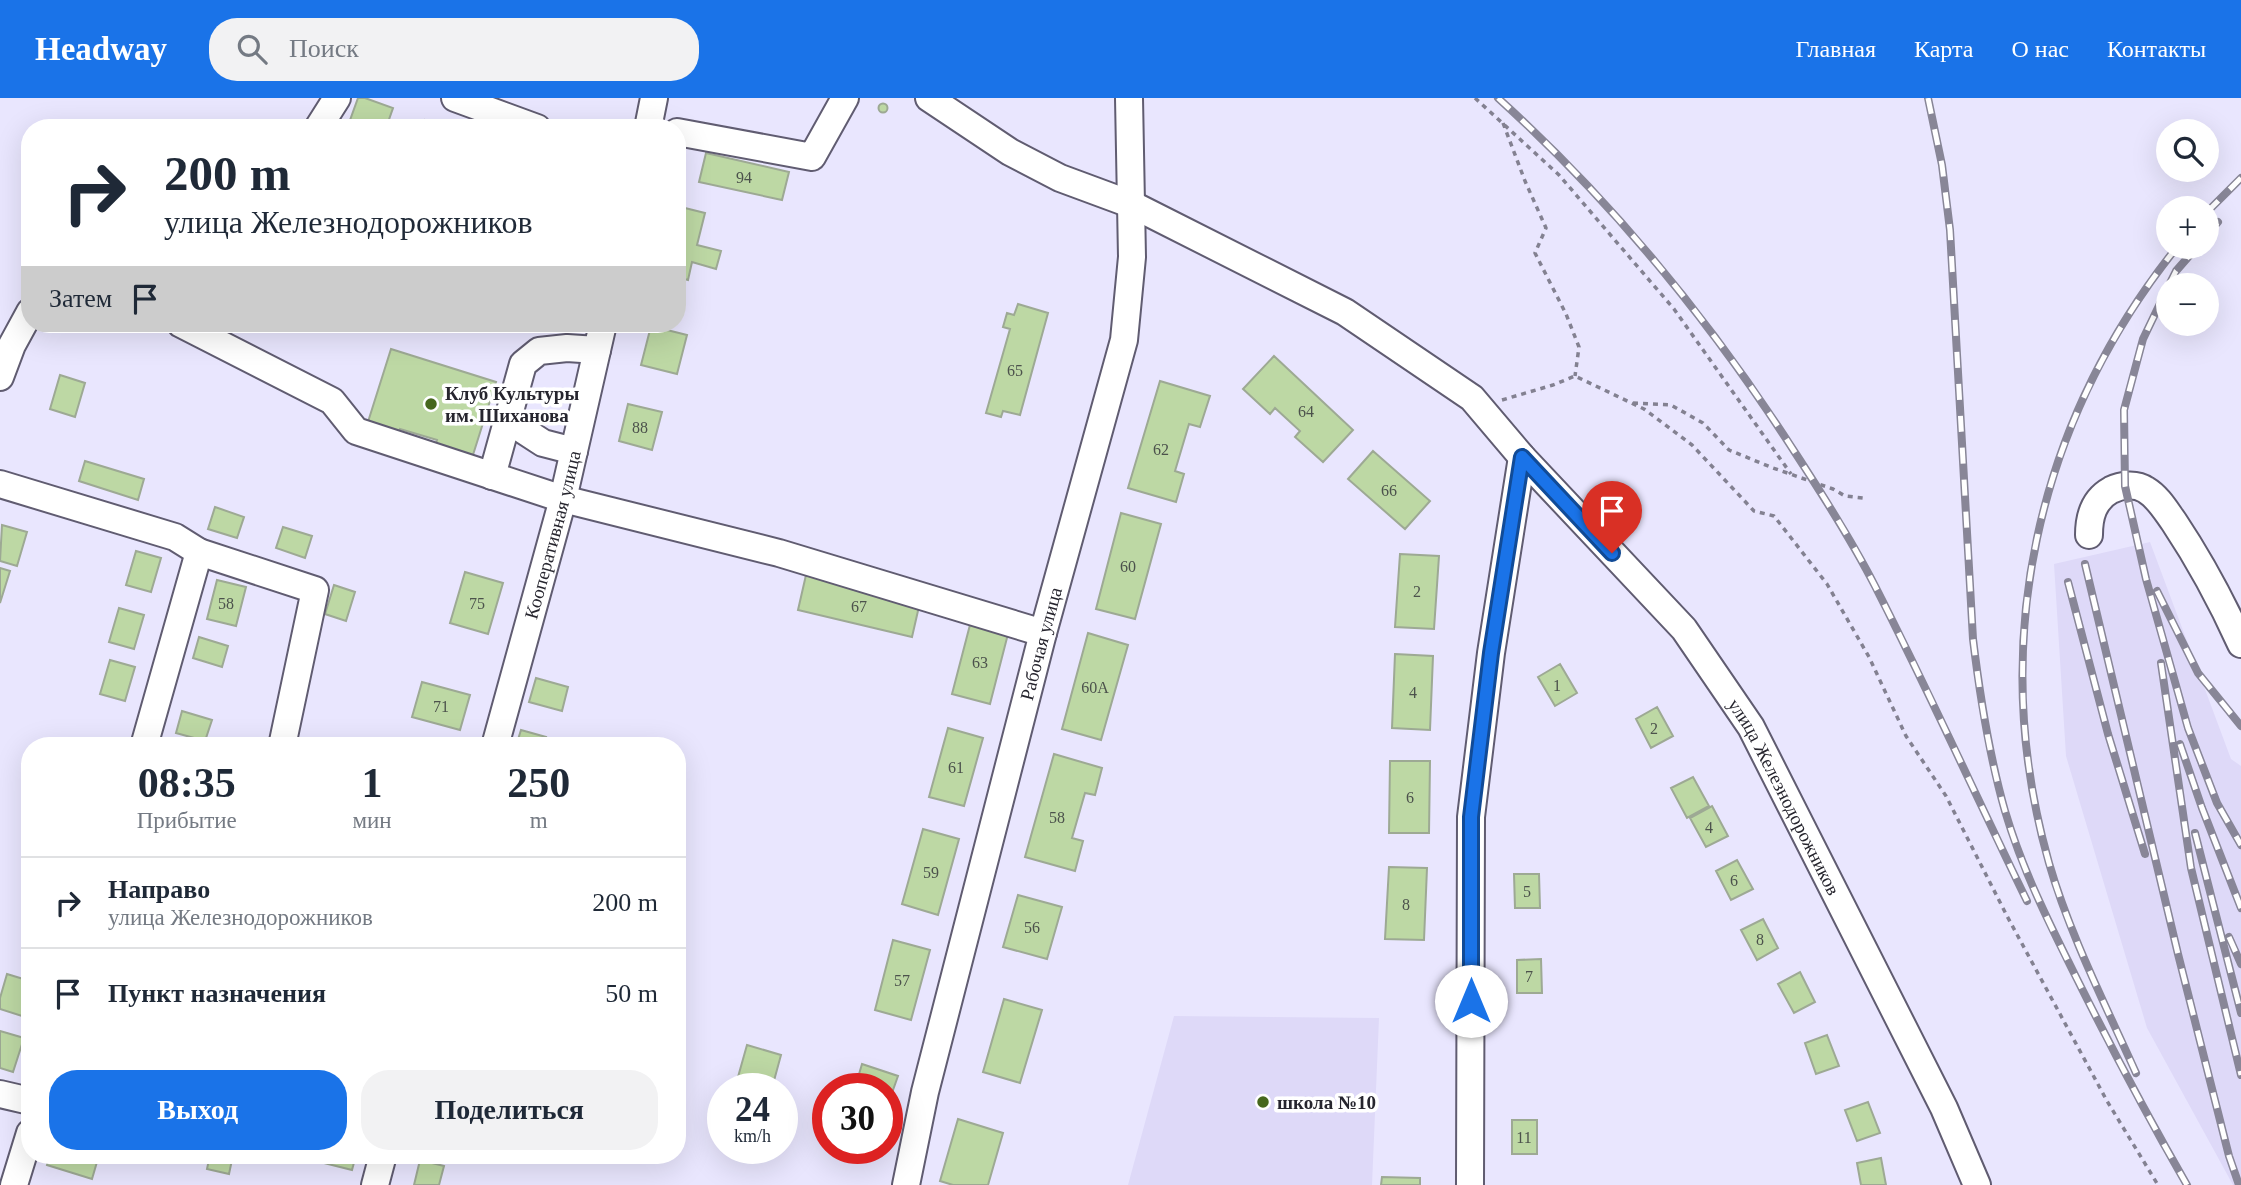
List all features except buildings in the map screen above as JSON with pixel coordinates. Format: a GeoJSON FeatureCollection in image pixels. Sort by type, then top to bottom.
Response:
{"type":"FeatureCollection","features":[{"type":"Feature","properties":{"kind":"street"},"geometry":{"type":"LineString","coordinates":[[324,119],[337,98]]}},
{"type":"Feature","properties":{"kind":"street"},"geometry":{"type":"LineString","coordinates":[[455,98],[512,119]]}},
{"type":"Feature","properties":{"kind":"street"},"geometry":{"type":"LineString","coordinates":[[651,119],[654,98]]}},
{"type":"Feature","properties":{"kind":"street"},"geometry":{"type":"LineString","coordinates":[[686,134],[812,157],[845,98]]}},
{"type":"Feature","properties":{"kind":"street","name":"улица Железнодорожников"},"geometry":{"type":"LineString","coordinates":[[929,98],[1010,152],[1060,178],[1133,205],[1345,312],[1472,398],[1522,457],[1684,629],[1751,727],[1938,1096],[1978,1185]]}},
{"type":"Feature","properties":{"kind":"street","name":"Рабочая улица"},"geometry":{"type":"LineString","coordinates":[[906,1185],[929,1078],[1043,633],[1124,341],[1132,257],[1129,98]]}},
{"type":"Feature","properties":{"kind":"street"},"geometry":{"type":"LineString","coordinates":[[0,377],[21,328]]}},
{"type":"Feature","properties":{"kind":"street"},"geometry":{"type":"LineString","coordinates":[[202,333],[332,401],[356,431],[563,499],[779,553],[1043,633]]}},
{"type":"Feature","properties":{"kind":"street","name":"Кооперативная улица"},"geometry":{"type":"LineString","coordinates":[[497,737],[563,499],[601,333]]}},
{"type":"Feature","properties":{"kind":"street"},"geometry":{"type":"LineString","coordinates":[[492,476],[523,364],[539,351],[568,348],[597,350]]}},
{"type":"Feature","properties":{"kind":"street"},"geometry":{"type":"LineString","coordinates":[[506,419],[543,443],[574,451]]}},
{"type":"Feature","properties":{"kind":"street"},"geometry":{"type":"LineString","coordinates":[[1470,1185],[1471,817],[1491,653],[1522,457]]}},
{"type":"Feature","properties":{"kind":"street"},"geometry":{"type":"LineString","coordinates":[[0,484],[175,537],[199,552],[315,590],[284,737]]}},
{"type":"Feature","properties":{"kind":"street"},"geometry":{"type":"LineString","coordinates":[[2089,535],[2089,516],[2101,496],[2113,489],[2134,484],[2146,489],[2161,503],[2189,545],[2241,644]]}},
{"type":"Feature","properties":{"kind":"street"},"geometry":{"type":"LineString","coordinates":[[147,737],[199,552]]}},
{"type":"Feature","properties":{"kind":"street"},"geometry":{"type":"LineString","coordinates":[[0,1094],[21,1099]]}},
{"type":"Feature","properties":{"kind":"street"},"geometry":{"type":"LineString","coordinates":[[14,1185],[21,1162]]}},
{"type":"Feature","properties":{"kind":"street"},"geometry":{"type":"LineString","coordinates":[[375,1185],[381,1164]]}},
{"type":"Feature","properties":{"kind":"path"},"geometry":{"type":"LineString","coordinates":[[1475,98],[1559,175],[1674,309],[1791,474]]}},
{"type":"Feature","properties":{"kind":"path"},"geometry":{"type":"LineString","coordinates":[[1502,120],[1546,228],[1535,253],[1566,314],[1579,347],[1575,376]]}},
{"type":"Feature","properties":{"kind":"path"},"geometry":{"type":"LineString","coordinates":[[1472,398],[1507,400],[1575,376],[1644,409],[1692,445],[1754,511],[1774,516],[1827,584],[1869,657],[1906,736],[1946,796],[2101,1090],[2158,1185]]}},
{"type":"Feature","properties":{"kind":"path"},"geometry":{"type":"LineString","coordinates":[[1631,403],[1671,405],[1703,423],[1729,450],[1845,496],[1863,498]]}},
{"type":"Feature","properties":{"kind":"shaded area"},"geometry":{"type":"Polygon","coordinates":[[[2150,542],[2231,759],[2241,766],[2241,1185],[2233,1185],[2147,1028],[2066,756],[2054,564],[2150,542]]]}},
{"type":"Feature","properties":{"kind":"shaded area","name":"школа №10"},"geometry":{"type":"Polygon","coordinates":[[[1174,1016],[1379,1018],[1372,1185],[1128,1185],[1174,1016]]]}},
{"type":"Feature","properties":{"kind":"railway"},"geometry":{"type":"LineString","coordinates":[[1498,98],[1541,138],[1621,222],[1695,311],[1764,405],[1827,503],[1875,586],[2027,901]]}},
{"type":"Feature","properties":{"kind":"railway"},"geometry":{"type":"LineString","coordinates":[[1928,98],[1942,165],[1950,230],[1973,639],[1994,769],[2012,834],[2048,920],[2118,1059],[2187,1185]]}},
{"type":"Feature","properties":{"kind":"railway"},"geometry":{"type":"LineString","coordinates":[[2219,200],[2241,178]]}},
{"type":"Feature","properties":{"kind":"railway"},"geometry":{"type":"LineString","coordinates":[[2136,1073],[2077,943],[2049,863],[2031,781],[2023,699],[2025,618],[2037,539],[2058,462],[2089,387],[2128,315],[2168,259]]}},
{"type":"Feature","properties":{"kind":"railway"},"geometry":{"type":"LineString","coordinates":[[2175,273],[2186,259]]}},
{"type":"Feature","properties":{"kind":"railway"},"geometry":{"type":"LineString","coordinates":[[2156,312],[2143,339],[2124,410],[2125,486],[2146,579],[2188,728],[2217,803],[2241,845]]}},
{"type":"Feature","properties":{"kind":"railway"},"geometry":{"type":"LineString","coordinates":[[2085,564],[2178,954],[2229,1156],[2239,1185]]}},
{"type":"Feature","properties":{"kind":"railway"},"geometry":{"type":"LineString","coordinates":[[2068,582],[2108,734],[2145,854]]}},
{"type":"Feature","properties":{"kind":"railway"},"geometry":{"type":"LineString","coordinates":[[2157,591],[2198,673],[2241,726]]}},
{"type":"Feature","properties":{"kind":"railway"},"geometry":{"type":"LineString","coordinates":[[2161,663],[2191,868],[2241,1075]]}},
{"type":"Feature","properties":{"kind":"railway"},"geometry":{"type":"LineString","coordinates":[[2180,744],[2241,908]]}},
{"type":"Feature","properties":{"kind":"railway"},"geometry":{"type":"LineString","coordinates":[[2195,833],[2241,1013]]}},
{"type":"Feature","properties":{"kind":"railway"},"geometry":{"type":"LineString","coordinates":[[2229,937],[2241,964]]}},
{"type":"Feature","properties":{"kind":"place","name":"Клуб Культуры им. Шиханова"},"geometry":{"type":"Point","coordinates":[431,404]}},
{"type":"Feature","properties":{"kind":"place","name":"школа №10"},"geometry":{"type":"Point","coordinates":[1263,1102]}},
{"type":"Feature","properties":{"kind":"route"},"geometry":{"type":"LineString","coordinates":[[1471,1001],[1471,817],[1491,653],[1522,457],[1612,553]]}}]}
